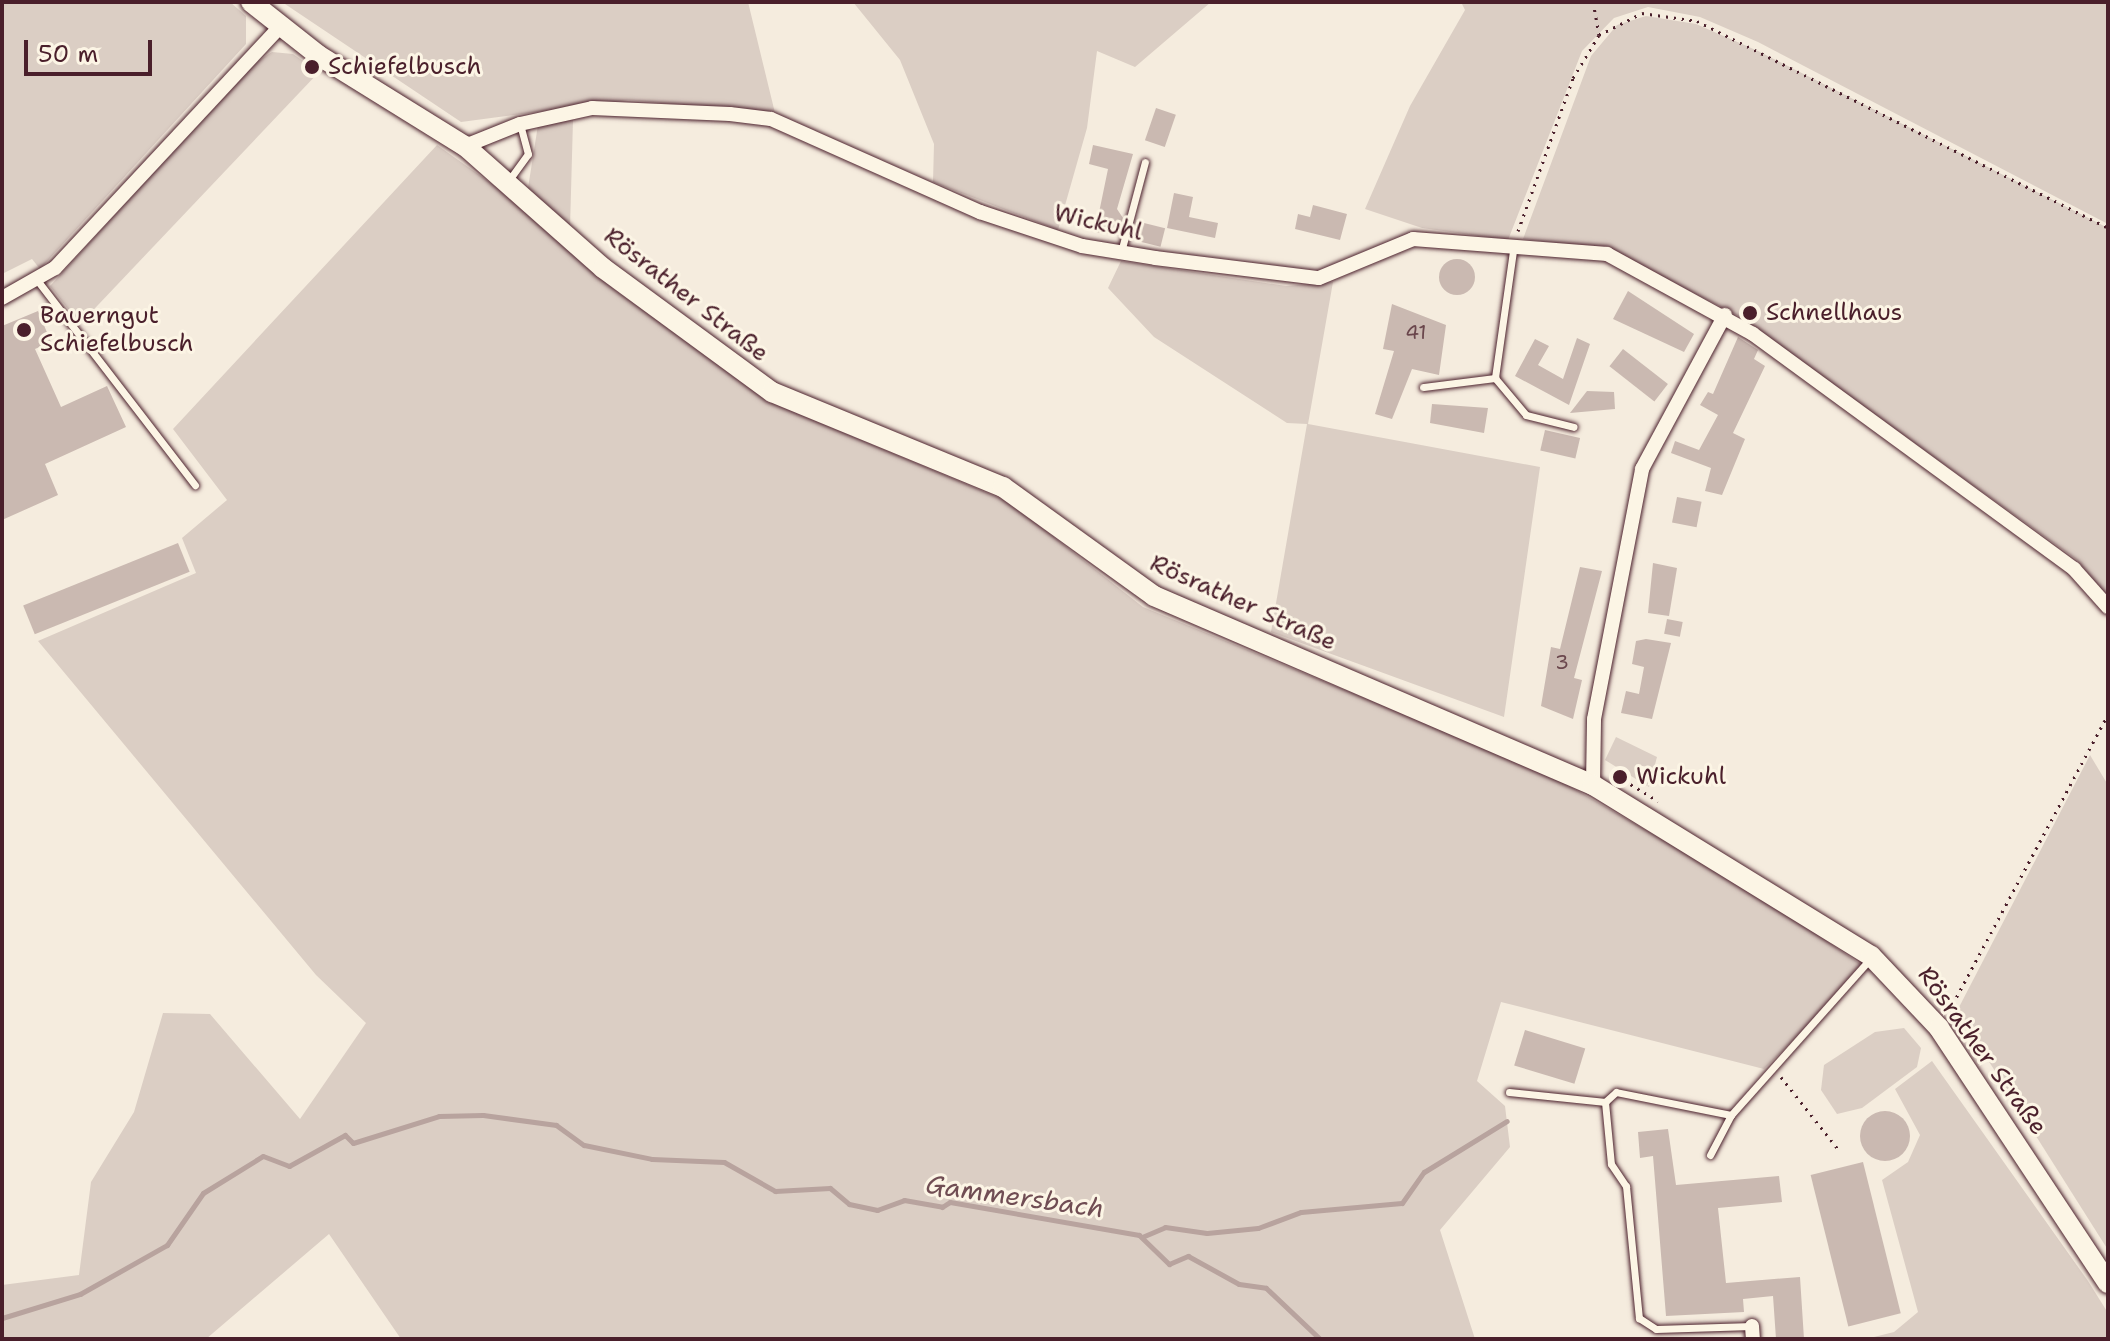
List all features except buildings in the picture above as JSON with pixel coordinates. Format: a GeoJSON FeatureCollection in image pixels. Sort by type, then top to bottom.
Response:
{"type":"FeatureCollection","features":[{"type":"Feature","properties":{"kind":"street","name":"Rösrather Straße"},"geometry":{"type":"LineString","coordinates":[[251,2],[279,28],[465,146],[509,180],[603,268],[772,392],[1003,487],[1154,596],[1593,785],[1871,956],[1939,1028],[2108,1283]]}},
{"type":"Feature","properties":{"kind":"street"},"geometry":{"type":"LineString","coordinates":[[2,298],[37,280],[279,28]]}},
{"type":"Feature","properties":{"kind":"street","name":"Wickuhl"},"geometry":{"type":"LineString","coordinates":[[465,146],[520,124],[630,107],[771,119],[980,212],[1121,252],[1319,278],[1413,239],[1513,251],[1607,254],[1725,315],[2074,569],[2108,607]]}},
{"type":"Feature","properties":{"kind":"street"},"geometry":{"type":"LineString","coordinates":[[1593,785],[1594,719],[1642,469],[1725,315]]}},
{"type":"Feature","properties":{"kind":"lane"},"geometry":{"type":"LineString","coordinates":[[509,180],[528,154],[520,124]]}},
{"type":"Feature","properties":{"kind":"lane"},"geometry":{"type":"LineString","coordinates":[[1121,252],[1145,162]]}},
{"type":"Feature","properties":{"kind":"lane"},"geometry":{"type":"LineString","coordinates":[[1513,251],[1495,378],[1526,415],[1574,427]]}},
{"type":"Feature","properties":{"kind":"lane"},"geometry":{"type":"LineString","coordinates":[[37,280],[195,485]]}},
{"type":"Feature","properties":{"kind":"lane"},"geometry":{"type":"LineString","coordinates":[[1423,387],[1495,378]]}},
{"type":"Feature","properties":{"kind":"lane"},"geometry":{"type":"LineString","coordinates":[[1710,1155],[1731,1115],[1871,956]]}},
{"type":"Feature","properties":{"kind":"lane"},"geometry":{"type":"LineString","coordinates":[[1509,1092],[1605,1102],[1616,1092],[1731,1115]]}},
{"type":"Feature","properties":{"kind":"lane"},"geometry":{"type":"LineString","coordinates":[[1605,1102],[1611,1164],[1626,1186],[1639,1318],[1656,1329],[1753,1332]]}},
{"type":"Feature","properties":{"kind":"lane"},"geometry":{"type":"LineString","coordinates":[[1653,1339],[1656,1329]]}},
{"type":"Feature","properties":{"kind":"path"},"geometry":{"type":"LineString","coordinates":[[1593,2],[1599,35]]}},
{"type":"Feature","properties":{"kind":"path"},"geometry":{"type":"LineString","coordinates":[[1513,251],[1573,78],[1599,35],[1642,13],[1697,21],[2106,227]]}},
{"type":"Feature","properties":{"kind":"path"},"geometry":{"type":"LineString","coordinates":[[1939,1028],[2108,715]]}},
{"type":"Feature","properties":{"kind":"path"},"geometry":{"type":"LineString","coordinates":[[1622,779],[1642,791]]}},
{"type":"Feature","properties":{"kind":"path"},"geometry":{"type":"LineString","coordinates":[[1774,1066],[1838,1149]]}},
{"type":"Feature","properties":{"kind":"shaded area"},"geometry":{"type":"Polygon","coordinates":[[[2,2],[230,2],[246,16],[246,44],[40,269],[32,259],[2,274],[2,2]]]}},
{"type":"Feature","properties":{"kind":"shaded area"},"geometry":{"type":"Polygon","coordinates":[[[282,2],[748,2],[775,113],[628,100],[461,122],[282,2]]]}},
{"type":"Feature","properties":{"kind":"shaded area"},"geometry":{"type":"Polygon","coordinates":[[[853,2],[1211,2],[1135,67],[1097,51],[1087,128],[1058,230],[933,182],[934,144],[900,60],[853,2]]]}},
{"type":"Feature","properties":{"kind":"shaded area"},"geometry":{"type":"Polygon","coordinates":[[[1461,2],[2108,2],[2108,224],[1758,42],[1700,17],[1648,7],[1614,18],[1582,51],[1508,240],[1422,228],[1365,209],[1410,106],[1465,10],[1461,2]]]}},
{"type":"Feature","properties":{"kind":"shaded area"},"geometry":{"type":"Polygon","coordinates":[[[1646,16],[1696,24],[1758,51],[2108,228],[2108,597],[2076,559],[1735,314],[1608,249],[1523,239],[1591,56],[1617,25],[1646,16]]]}},
{"type":"Feature","properties":{"kind":"shaded area"},"geometry":{"type":"Polygon","coordinates":[[[272,52],[293,54],[319,72],[80,324],[50,286],[252,65],[272,52]]]}},
{"type":"Feature","properties":{"kind":"shaded area"},"geometry":{"type":"Polygon","coordinates":[[[573,120],[570,228],[528,188],[538,125],[573,120]]]}},
{"type":"Feature","properties":{"kind":"shaded area"},"geometry":{"type":"Polygon","coordinates":[[[437,145],[523,206],[616,291],[782,407],[1009,502],[1143,607],[1545,772],[1767,900],[1866,968],[1764,1069],[1501,1002],[1477,1081],[1505,1106],[1510,1147],[1440,1230],[1475,1339],[401,1339],[329,1234],[206,1339],[2,1339],[2,1285],[79,1275],[91,1182],[134,1112],[163,1013],[210,1014],[300,1119],[366,1023],[316,975],[38,641],[196,573],[182,538],[227,500],[173,429],[437,145]]]}},
{"type":"Feature","properties":{"kind":"shaded area"},"geometry":{"type":"Polygon","coordinates":[[[1121,261],[1286,286],[1333,282],[1308,424],[1540,467],[1504,717],[1271,632],[1307,424],[1287,423],[1154,337],[1108,288],[1121,261]]]}},
{"type":"Feature","properties":{"kind":"shaded area"},"geometry":{"type":"Polygon","coordinates":[[[1616,737],[1657,757],[1649,787],[1605,760],[1616,737]]]}},
{"type":"Feature","properties":{"kind":"shaded area"},"geometry":{"type":"Polygon","coordinates":[[[2090,755],[2108,785],[2108,1250],[1957,1011],[2090,755]]]}},
{"type":"Feature","properties":{"kind":"shaded area"},"geometry":{"type":"Polygon","coordinates":[[[1904,1028],[1921,1048],[1917,1067],[1862,1108],[1837,1114],[1821,1090],[1824,1065],[1875,1032],[1904,1028]]]}},
{"type":"Feature","properties":{"kind":"shaded area"},"geometry":{"type":"Polygon","coordinates":[[[1932,1061],[2088,1281],[2108,1313],[2108,1339],[1866,1339],[1894,1332],[1918,1312],[1882,1180],[1908,1162],[1920,1135],[1895,1089],[1932,1061]]]}},
{"type":"Feature","properties":{"kind":"waterway","name":"Gammersbach"},"geometry":{"type":"LineString","coordinates":[[2,1318],[80,1294],[167,1245],[203,1193],[263,1156],[289,1166],[345,1135],[353,1143],[439,1116],[483,1115],[556,1125],[584,1145],[652,1159],[724,1162],[775,1191],[830,1188],[849,1204],[877,1210],[904,1200],[942,1207],[950,1202],[1139,1235],[1169,1264],[1188,1256],[1239,1284],[1266,1288],[1320,1339]]}},
{"type":"Feature","properties":{"kind":"waterway"},"geometry":{"type":"LineString","coordinates":[[1142,1237],[1165,1227],[1207,1233],[1258,1228],[1301,1212],[1402,1203],[1424,1172],[1507,1121]]}},
{"type":"Feature","properties":{"kind":"place","name":"Schiefelbusch"},"geometry":{"type":"Point","coordinates":[312,67]}},
{"type":"Feature","properties":{"kind":"place","name":"Schnellhaus"},"geometry":{"type":"Point","coordinates":[1750,313]}},
{"type":"Feature","properties":{"kind":"place","name":"Bauerngut Schiefelbusch"},"geometry":{"type":"Point","coordinates":[24,330]}},
{"type":"Feature","properties":{"kind":"place","name":"Wickuhl"},"geometry":{"type":"Point","coordinates":[1620,777]}}]}
